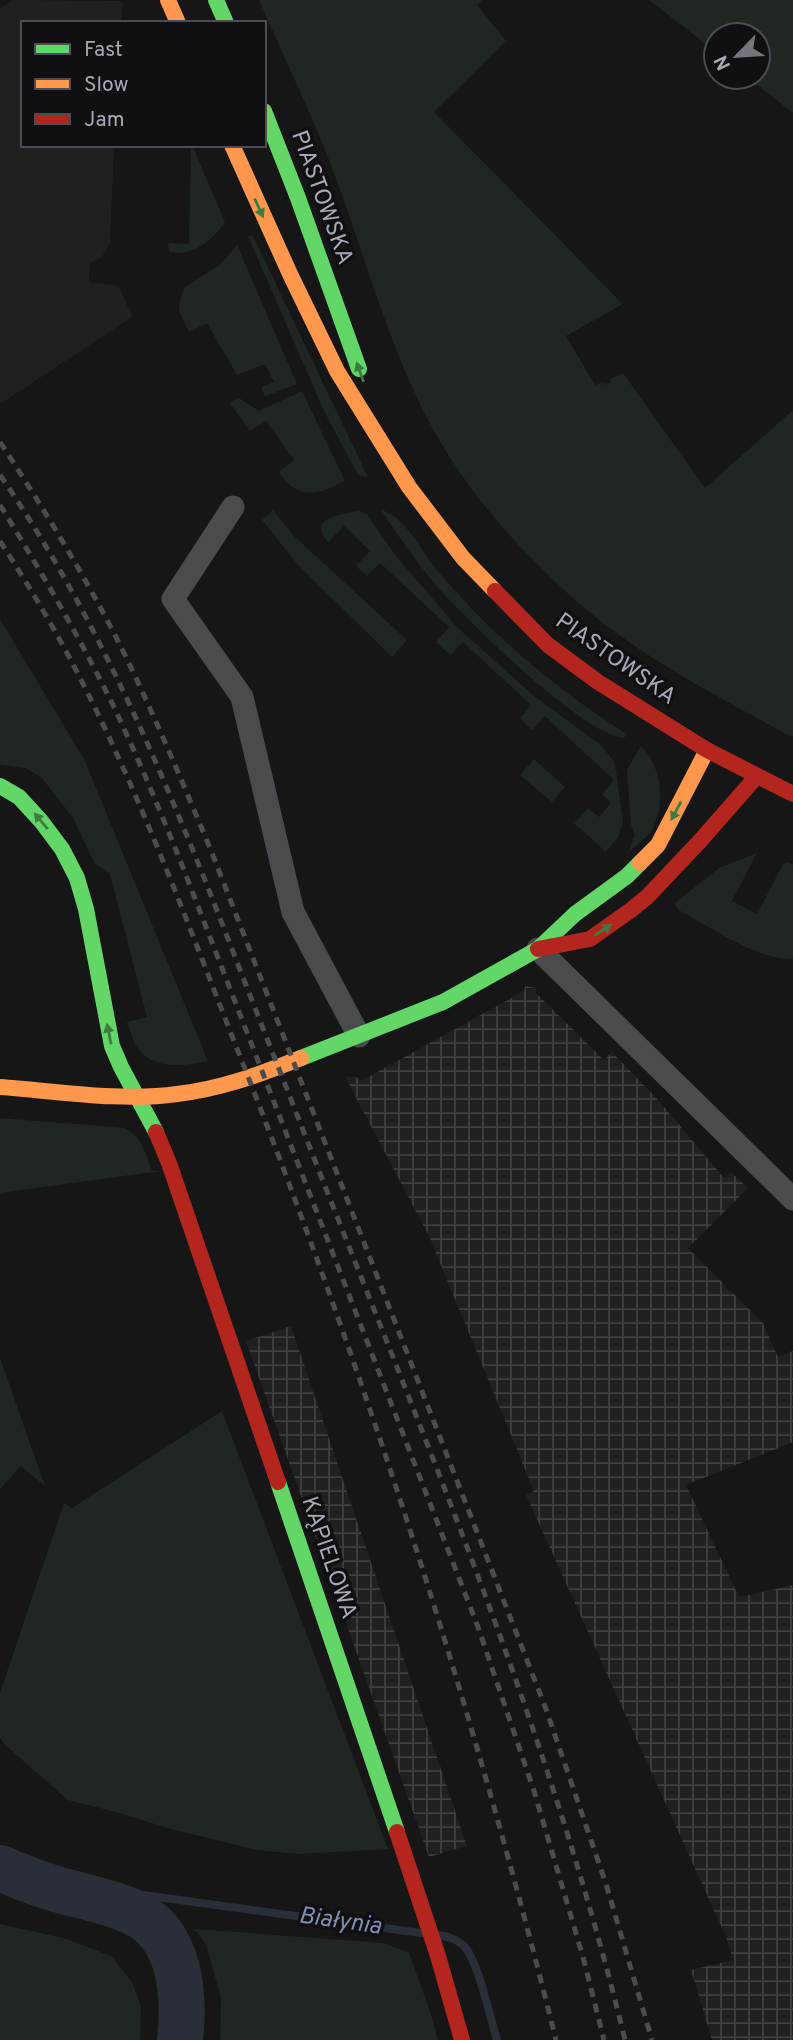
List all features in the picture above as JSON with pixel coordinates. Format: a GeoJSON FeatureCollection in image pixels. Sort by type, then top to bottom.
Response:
{"type":"FeatureCollection","features":[{"type":"Feature","properties":{"kind":"street"},"geometry":{"type":"LineString","coordinates":[[169,0],[177,21]]}},
{"type":"Feature","properties":{"kind":"street"},"geometry":{"type":"LineString","coordinates":[[216,0],[225,21]]}},
{"type":"Feature","properties":{"kind":"street","name":"PIASTOWSKA"},"geometry":{"type":"LineString","coordinates":[[266,116],[391,459]]}},
{"type":"Feature","properties":{"kind":"street","name":"PIASTOWSKA"},"geometry":{"type":"LineString","coordinates":[[233,147],[337,371],[391,459],[431,518],[463,558],[548,645],[598,682],[707,750],[793,794]]}},
{"type":"Feature","properties":{"kind":"street"},"geometry":{"type":"LineString","coordinates":[[233,506],[173,599],[242,697],[293,912],[359,1036]]}},
{"type":"Feature","properties":{"kind":"street"},"geometry":{"type":"LineString","coordinates":[[0,1087],[137,1096],[174,1095],[214,1088],[268,1071],[443,1002],[538,950],[575,914],[628,876],[658,845],[707,750]]}},
{"type":"Feature","properties":{"kind":"street"},"geometry":{"type":"LineString","coordinates":[[538,950],[590,939],[631,910],[647,897],[700,841],[757,776]]}},
{"type":"Feature","properties":{"kind":"street","name":"KĄPIELOWA"},"geometry":{"type":"LineString","coordinates":[[0,786],[19,797],[41,821],[62,849],[77,878],[86,909],[109,1038],[115,1056],[154,1126],[173,1176],[425,1916],[462,2040]]}},
{"type":"Feature","properties":{"kind":"street"},"geometry":{"type":"LineString","coordinates":[[538,950],[793,1199]]}},
{"type":"Feature","properties":{"kind":"shaded area"},"geometry":{"type":"Polygon","coordinates":[[[13,0],[123,1],[121,21],[21,21],[21,147],[114,147],[110,243],[102,257],[90,263],[89,282],[119,286],[132,317],[0,404],[0,9],[13,0]]]}},
{"type":"Feature","properties":{"kind":"shaded area"},"geometry":{"type":"Polygon","coordinates":[[[259,0],[482,0],[477,5],[506,41],[434,112],[623,304],[566,336],[595,385],[605,385],[611,382],[610,379],[623,373],[705,488],[793,410],[793,736],[686,678],[611,629],[566,592],[523,550],[465,480],[417,399],[389,332],[329,160],[259,0]]]}},
{"type":"Feature","properties":{"kind":"shaded area"},"geometry":{"type":"Polygon","coordinates":[[[649,0],[793,0],[793,113],[765,91],[772,91],[772,21],[702,21],[702,41],[649,0]]]}},
{"type":"Feature","properties":{"kind":"shaded area"},"geometry":{"type":"Polygon","coordinates":[[[193,147],[225,222],[215,235],[201,246],[185,253],[169,251],[168,243],[189,244],[193,147]]]}},
{"type":"Feature","properties":{"kind":"shaded area"},"geometry":{"type":"Polygon","coordinates":[[[248,236],[253,236],[368,477],[358,475],[323,409],[248,236]]]}},
{"type":"Feature","properties":{"kind":"shaded area"},"geometry":{"type":"Polygon","coordinates":[[[237,245],[297,384],[265,396],[261,387],[274,382],[265,364],[237,375],[207,323],[189,332],[179,311],[185,287],[221,264],[237,245]]]}},
{"type":"Feature","properties":{"kind":"shaded area"},"geometry":{"type":"Polygon","coordinates":[[[302,391],[345,481],[326,490],[309,493],[294,488],[279,472],[294,460],[266,421],[250,431],[230,403],[239,398],[259,411],[302,391]]]}},
{"type":"Feature","properties":{"kind":"shaded area"},"geometry":{"type":"Polygon","coordinates":[[[273,510],[293,535],[407,640],[392,657],[298,565],[262,520],[273,510]]]}},
{"type":"Feature","properties":{"kind":"shaded area"},"geometry":{"type":"Polygon","coordinates":[[[381,510],[405,526],[435,568],[501,637],[549,679],[627,734],[624,738],[606,732],[582,718],[497,647],[435,584],[381,510]]]}},
{"type":"Feature","properties":{"kind":"shaded area"},"geometry":{"type":"Polygon","coordinates":[[[358,511],[367,514],[395,555],[457,627],[534,696],[602,746],[615,763],[623,822],[618,837],[606,852],[574,823],[588,808],[599,817],[611,803],[602,794],[614,780],[545,716],[532,730],[520,718],[531,705],[463,642],[450,655],[436,642],[449,627],[380,563],[367,576],[356,566],[370,551],[344,526],[328,542],[321,527],[324,522],[335,516],[358,511]]]}},
{"type":"Feature","properties":{"kind":"shaded area"},"geometry":{"type":"Polygon","coordinates":[[[0,619],[85,761],[208,1061],[170,1065],[145,1056],[138,1049],[127,1022],[147,1017],[110,874],[95,864],[73,818],[41,777],[25,768],[0,765],[0,619]]]}},
{"type":"Feature","properties":{"kind":"shaded area"},"geometry":{"type":"Polygon","coordinates":[[[641,746],[654,764],[660,786],[659,809],[652,830],[628,853],[635,835],[631,825],[627,770],[641,746]]]}},
{"type":"Feature","properties":{"kind":"shaded area"},"geometry":{"type":"Polygon","coordinates":[[[534,759],[565,787],[552,802],[520,775],[534,759]]]}},
{"type":"Feature","properties":{"kind":"shaded area"},"geometry":{"type":"Polygon","coordinates":[[[757,853],[732,901],[757,914],[783,864],[788,862],[793,865],[793,959],[766,955],[751,949],[680,911],[675,905],[719,868],[757,853]]]}},
{"type":"Feature","properties":{"kind":"shaded area"},"geometry":{"type":"Polygon","coordinates":[[[525,986],[536,988],[536,993],[604,1060],[612,1052],[660,1102],[724,1178],[731,1172],[748,1188],[688,1248],[763,1323],[778,1357],[793,1351],[793,1442],[686,1485],[739,1597],[793,1585],[793,2040],[712,2040],[691,1970],[733,1960],[726,1937],[526,1495],[534,1491],[429,1236],[345,1077],[356,1077],[361,1081],[524,991],[525,986]]]}},
{"type":"Feature","properties":{"kind":"shaded area"},"geometry":{"type":"Polygon","coordinates":[[[0,1118],[124,1128],[139,1140],[152,1171],[160,1171],[0,1193],[0,1118]]]}},
{"type":"Feature","properties":{"kind":"shaded area"},"geometry":{"type":"Polygon","coordinates":[[[291,1326],[467,1846],[429,1857],[246,1341],[291,1326]]]}},
{"type":"Feature","properties":{"kind":"shaded area"},"geometry":{"type":"Polygon","coordinates":[[[0,1358],[45,1486],[21,1466],[0,1489],[0,1358]]]}},
{"type":"Feature","properties":{"kind":"shaded area"},"geometry":{"type":"Polygon","coordinates":[[[222,1411],[388,1849],[299,1854],[257,1850],[68,1800],[0,1738],[0,1693],[64,1503],[72,1508],[222,1411]]]}},
{"type":"Feature","properties":{"kind":"shaded area"},"geometry":{"type":"Polygon","coordinates":[[[0,1924],[67,1939],[111,1956],[132,1982],[141,2006],[140,2040],[0,2040],[0,1924]]]}},
{"type":"Feature","properties":{"kind":"shaded area"},"geometry":{"type":"Polygon","coordinates":[[[194,1929],[384,1943],[409,1953],[438,2040],[220,2040],[221,1998],[206,1944],[194,1929]]]}},
{"type":"Feature","properties":{"kind":"waterway"},"geometry":{"type":"LineString","coordinates":[[0,1868],[44,1885],[123,1908],[149,1922],[161,1935],[176,1967],[182,2004],[180,2040]]}},
{"type":"Feature","properties":{"kind":"waterway","name":"Białynia"},"geometry":{"type":"LineString","coordinates":[[115,1905],[143,1895],[421,1933]]}},
{"type":"Feature","properties":{"kind":"waterway","name":"Białynia"},"geometry":{"type":"LineString","coordinates":[[437,1935],[457,1941],[468,1952],[479,1975],[497,2040]]}},
{"type":"Feature","properties":{"kind":"railway"},"geometry":{"type":"LineString","coordinates":[[0,442],[61,539],[117,639],[155,718],[212,853],[546,1709],[606,1884],[652,2040]]}},
{"type":"Feature","properties":{"kind":"railway"},"geometry":{"type":"LineString","coordinates":[[0,475],[37,532],[103,650],[133,711],[187,836],[488,1603],[563,1820],[596,1929],[625,2040]]}},
{"type":"Feature","properties":{"kind":"railway"},"geometry":{"type":"LineString","coordinates":[[0,505],[57,600],[109,697],[180,860],[478,1627],[534,1791],[583,1957],[604,2040]]}},
{"type":"Feature","properties":{"kind":"railway"},"geometry":{"type":"LineString","coordinates":[[0,541],[62,644],[123,767],[179,901],[326,1283],[411,1533],[450,1659],[488,1785],[556,2040]]}},
{"type":"Feature","properties":{"kind":"traffic: fast"},"geometry":{"type":"LineString","coordinates":[[216,0],[225,21]]}},
{"type":"Feature","properties":{"kind":"traffic: fast"},"geometry":{"type":"LineString","coordinates":[[266,116],[359,369]]}},
{"type":"Feature","properties":{"kind":"traffic: fast"},"geometry":{"type":"LineString","coordinates":[[0,786],[19,797],[41,821],[62,849],[77,878],[86,909],[112,1046],[156,1132]]}},
{"type":"Feature","properties":{"kind":"traffic: fast"},"geometry":{"type":"LineString","coordinates":[[301,1058],[443,1002],[538,949],[575,914],[627,876],[640,863]]}},
{"type":"Feature","properties":{"kind":"traffic: fast"},"geometry":{"type":"LineString","coordinates":[[278,1482],[397,1832]]}},
{"type":"Feature","properties":{"kind":"traffic: slow"},"geometry":{"type":"LineString","coordinates":[[168,0],[177,21]]}},
{"type":"Feature","properties":{"kind":"traffic: slow"},"geometry":{"type":"LineString","coordinates":[[233,147],[337,371],[409,487],[463,558],[495,591]]}},
{"type":"Feature","properties":{"kind":"traffic: slow"},"geometry":{"type":"LineString","coordinates":[[640,863],[658,845],[707,750]]}},
{"type":"Feature","properties":{"kind":"traffic: slow"},"geometry":{"type":"LineString","coordinates":[[0,1087],[89,1095],[156,1096],[225,1085],[301,1058]]}},
{"type":"Feature","properties":{"kind":"traffic: jam"},"geometry":{"type":"LineString","coordinates":[[495,591],[548,645],[598,682],[707,750],[793,794]]}},
{"type":"Feature","properties":{"kind":"traffic: jam"},"geometry":{"type":"LineString","coordinates":[[538,949],[590,939],[631,910],[647,897],[700,841],[757,776]]}},
{"type":"Feature","properties":{"kind":"traffic: jam"},"geometry":{"type":"LineString","coordinates":[[156,1132],[278,1482]]}},
{"type":"Feature","properties":{"kind":"traffic: jam"},"geometry":{"type":"LineString","coordinates":[[397,1832],[438,1956],[462,2040]]}}]}
